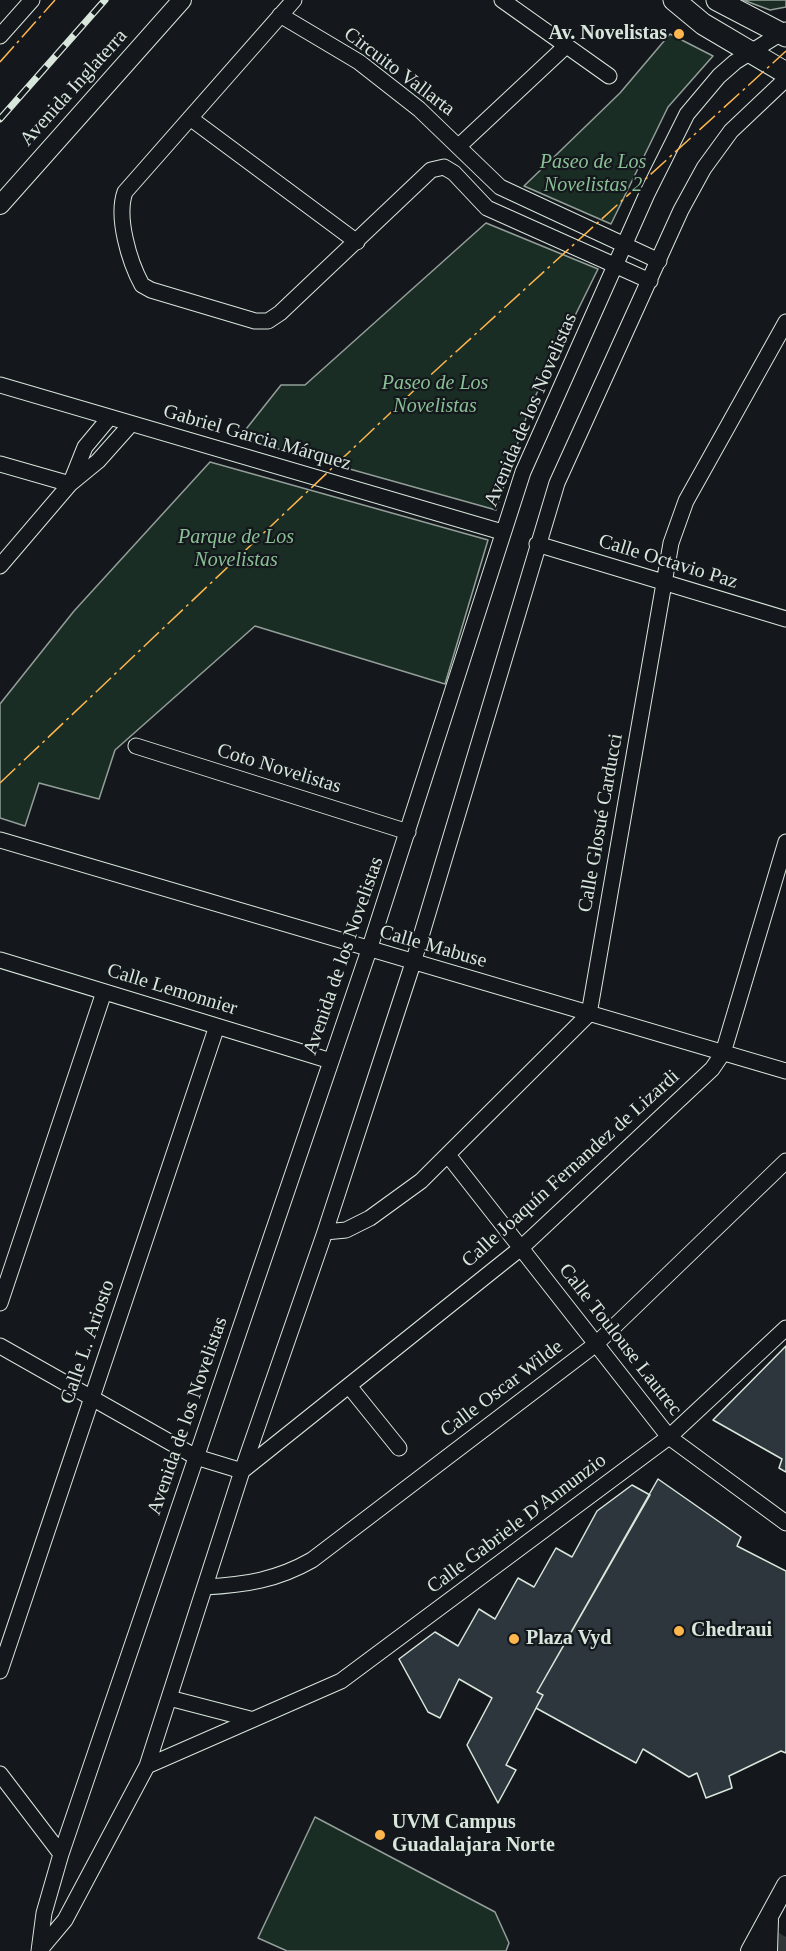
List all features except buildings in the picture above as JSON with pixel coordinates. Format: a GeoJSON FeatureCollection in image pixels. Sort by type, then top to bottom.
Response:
{"type":"FeatureCollection","features":[{"type":"Feature","properties":{"kind":"main road"},"geometry":{"type":"LineString","coordinates":[[674,0],[703,24],[786,73]]}},
{"type":"Feature","properties":{"kind":"main road"},"geometry":{"type":"LineString","coordinates":[[717,0],[785,33]]}},
{"type":"Feature","properties":{"kind":"street"},"geometry":{"type":"LineString","coordinates":[[0,36],[32,0]]}},
{"type":"Feature","properties":{"kind":"street","name":"Avenida Inglaterra"},"geometry":{"type":"LineString","coordinates":[[0,205],[182,0]]}},
{"type":"Feature","properties":{"kind":"street"},"geometry":{"type":"LineString","coordinates":[[294,0],[125,192],[120,204],[120,217],[142,285],[151,290],[255,321],[268,321],[280,313],[357,242],[431,170],[444,167],[454,173],[486,208],[650,281]]}},
{"type":"Feature","properties":{"kind":"street"},"geometry":{"type":"LineString","coordinates":[[502,0],[609,76]]}},
{"type":"Feature","properties":{"kind":"street"},"geometry":{"type":"LineString","coordinates":[[662,0],[703,24]]}},
{"type":"Feature","properties":{"kind":"street"},"geometry":{"type":"LineString","coordinates":[[727,0],[747,14]]}},
{"type":"Feature","properties":{"kind":"street","name":"Circuito Vallarta"},"geometry":{"type":"LineString","coordinates":[[280,15],[359,63],[419,109],[500,187],[659,261]]}},
{"type":"Feature","properties":{"kind":"street","name":"Avenida de los Novelistas"},"geometry":{"type":"LineString","coordinates":[[39,1951],[44,1913],[61,1854],[369,950],[523,472],[687,114],[719,76],[748,52],[785,33]]}},
{"type":"Feature","properties":{"kind":"street","name":"Circuito Vallarta"},"geometry":{"type":"LineString","coordinates":[[459,146],[566,45]]}},
{"type":"Feature","properties":{"kind":"street","name":"Avenida de los Novelistas"},"geometry":{"type":"LineString","coordinates":[[39,1951],[65,1920],[147,1766],[242,1471],[325,1232],[413,963],[557,483],[681,210],[704,168],[731,131],[786,79]]}},
{"type":"Feature","properties":{"kind":"street"},"geometry":{"type":"LineString","coordinates":[[190,118],[357,242]]}},
{"type":"Feature","properties":{"kind":"street","name":"Calle Glosué Carducci"},"geometry":{"type":"LineString","coordinates":[[589,1014],[671,543],[686,501],[786,322]]}},
{"type":"Feature","properties":{"kind":"street","name":"Gabriel Garcia Márquez"},"geometry":{"type":"LineString","coordinates":[[0,385],[502,532]]}},
{"type":"Feature","properties":{"kind":"street"},"geometry":{"type":"LineString","coordinates":[[70,484],[85,447],[110,417]]}},
{"type":"Feature","properties":{"kind":"street"},"geometry":{"type":"LineString","coordinates":[[0,566],[70,484],[98,461],[131,423]]}},
{"type":"Feature","properties":{"kind":"street"},"geometry":{"type":"LineString","coordinates":[[0,464],[70,484]]}},
{"type":"Feature","properties":{"kind":"street","name":"Calle Octavio Paz"},"geometry":{"type":"LineString","coordinates":[[537,544],[786,619]]}},
{"type":"Feature","properties":{"kind":"street","name":"Coto Novelistas"},"geometry":{"type":"LineString","coordinates":[[136,746],[408,832]]}},
{"type":"Feature","properties":{"kind":"street","name":"Calle Mabuse"},"geometry":{"type":"LineString","coordinates":[[0,841],[786,1071]]}},
{"type":"Feature","properties":{"kind":"street","name":"Calle Joaquín Fernandez de Lizardi"},"geometry":{"type":"LineString","coordinates":[[242,1471],[521,1248],[712,1069],[723,1053],[786,842]]}},
{"type":"Feature","properties":{"kind":"street","name":"Calle Lemonnier"},"geometry":{"type":"LineString","coordinates":[[0,960],[331,1061]]}},
{"type":"Feature","properties":{"kind":"street"},"geometry":{"type":"LineString","coordinates":[[0,1303],[104,992]]}},
{"type":"Feature","properties":{"kind":"street"},"geometry":{"type":"LineString","coordinates":[[325,1232],[346,1230],[370,1218],[421,1181],[589,1014]]}},
{"type":"Feature","properties":{"kind":"street","name":"Calle L. Ariosto"},"geometry":{"type":"LineString","coordinates":[[0,1671],[217,1026]]}},
{"type":"Feature","properties":{"kind":"street","name":"Calle Toulouse Lautrec"},"geometry":{"type":"LineString","coordinates":[[448,1155],[669,1437],[786,1523]]}},
{"type":"Feature","properties":{"kind":"street","name":"Calle Oscar Wilde"},"geometry":{"type":"LineString","coordinates":[[205,1587],[247,1585],[275,1578],[312,1560],[596,1344],[786,1161]]}},
{"type":"Feature","properties":{"kind":"street","name":"Calle Gabriele D'Annunzio"},"geometry":{"type":"LineString","coordinates":[[147,1766],[341,1681],[669,1437],[786,1328]]}},
{"type":"Feature","properties":{"kind":"street"},"geometry":{"type":"LineString","coordinates":[[0,1346],[196,1457],[242,1471]]}},
{"type":"Feature","properties":{"kind":"street"},"geometry":{"type":"LineString","coordinates":[[349,1386],[399,1448]]}},
{"type":"Feature","properties":{"kind":"street"},"geometry":{"type":"LineString","coordinates":[[169,1698],[250,1719]]}},
{"type":"Feature","properties":{"kind":"street"},"geometry":{"type":"LineString","coordinates":[[0,1773],[61,1854]]}},
{"type":"Feature","properties":{"kind":"street"},"geometry":{"type":"LineString","coordinates":[[750,1951],[786,1885]]}},
{"type":"Feature","properties":{"kind":"street"},"geometry":{"type":"LineString","coordinates":[[768,1951],[769,1915]]}},
{"type":"Feature","properties":{"kind":"green space"},"geometry":{"type":"Polygon","coordinates":[[[743,0],[786,0],[786,7],[770,10],[743,0]]]}},
{"type":"Feature","properties":{"kind":"green space","name":"Paseo de Los Novelistas 2"},"geometry":{"type":"Polygon","coordinates":[[[670,34],[713,56],[668,107],[611,224],[524,186],[620,93],[670,34]]]}},
{"type":"Feature","properties":{"kind":"green space","name":"Paseo de Los Novelistas"},"geometry":{"type":"Polygon","coordinates":[[[486,223],[598,269],[529,409],[496,510],[239,438],[281,385],[305,385],[486,223]]]}},
{"type":"Feature","properties":{"kind":"green space","name":"Parque de Los Novelistas"},"geometry":{"type":"Polygon","coordinates":[[[210,462],[488,540],[445,684],[255,626],[115,750],[99,799],[39,783],[25,826],[0,818],[0,704],[74,611],[210,462]]]}},
{"type":"Feature","properties":{"kind":"green space"},"geometry":{"type":"Polygon","coordinates":[[[315,1817],[495,1912],[509,1943],[506,1951],[287,1951],[258,1938],[315,1817]]]}},
{"type":"Feature","properties":{"kind":"tunnel"},"geometry":{"type":"LineString","coordinates":[[778,1951],[786,1937]]}},
{"type":"Feature","properties":{"kind":"railway"},"geometry":{"type":"LineString","coordinates":[[0,119],[105,0]]}},
{"type":"Feature","properties":{"kind":"power"},"geometry":{"type":"LineString","coordinates":[[0,62],[55,0]]}},
{"type":"Feature","properties":{"kind":"power"},"geometry":{"type":"LineString","coordinates":[[0,783],[424,381],[786,51]]}},
{"type":"Feature","properties":{"kind":"place","name":"Av. Novelistas"},"geometry":{"type":"Point","coordinates":[679,34]}},
{"type":"Feature","properties":{"kind":"place","name":"Chedraui"},"geometry":{"type":"Point","coordinates":[679,1631]}},
{"type":"Feature","properties":{"kind":"place","name":"Plaza Vyd"},"geometry":{"type":"Point","coordinates":[514,1639]}},
{"type":"Feature","properties":{"kind":"place","name":"UVM Campus Guadalajara Norte"},"geometry":{"type":"Point","coordinates":[380,1835]}}]}
